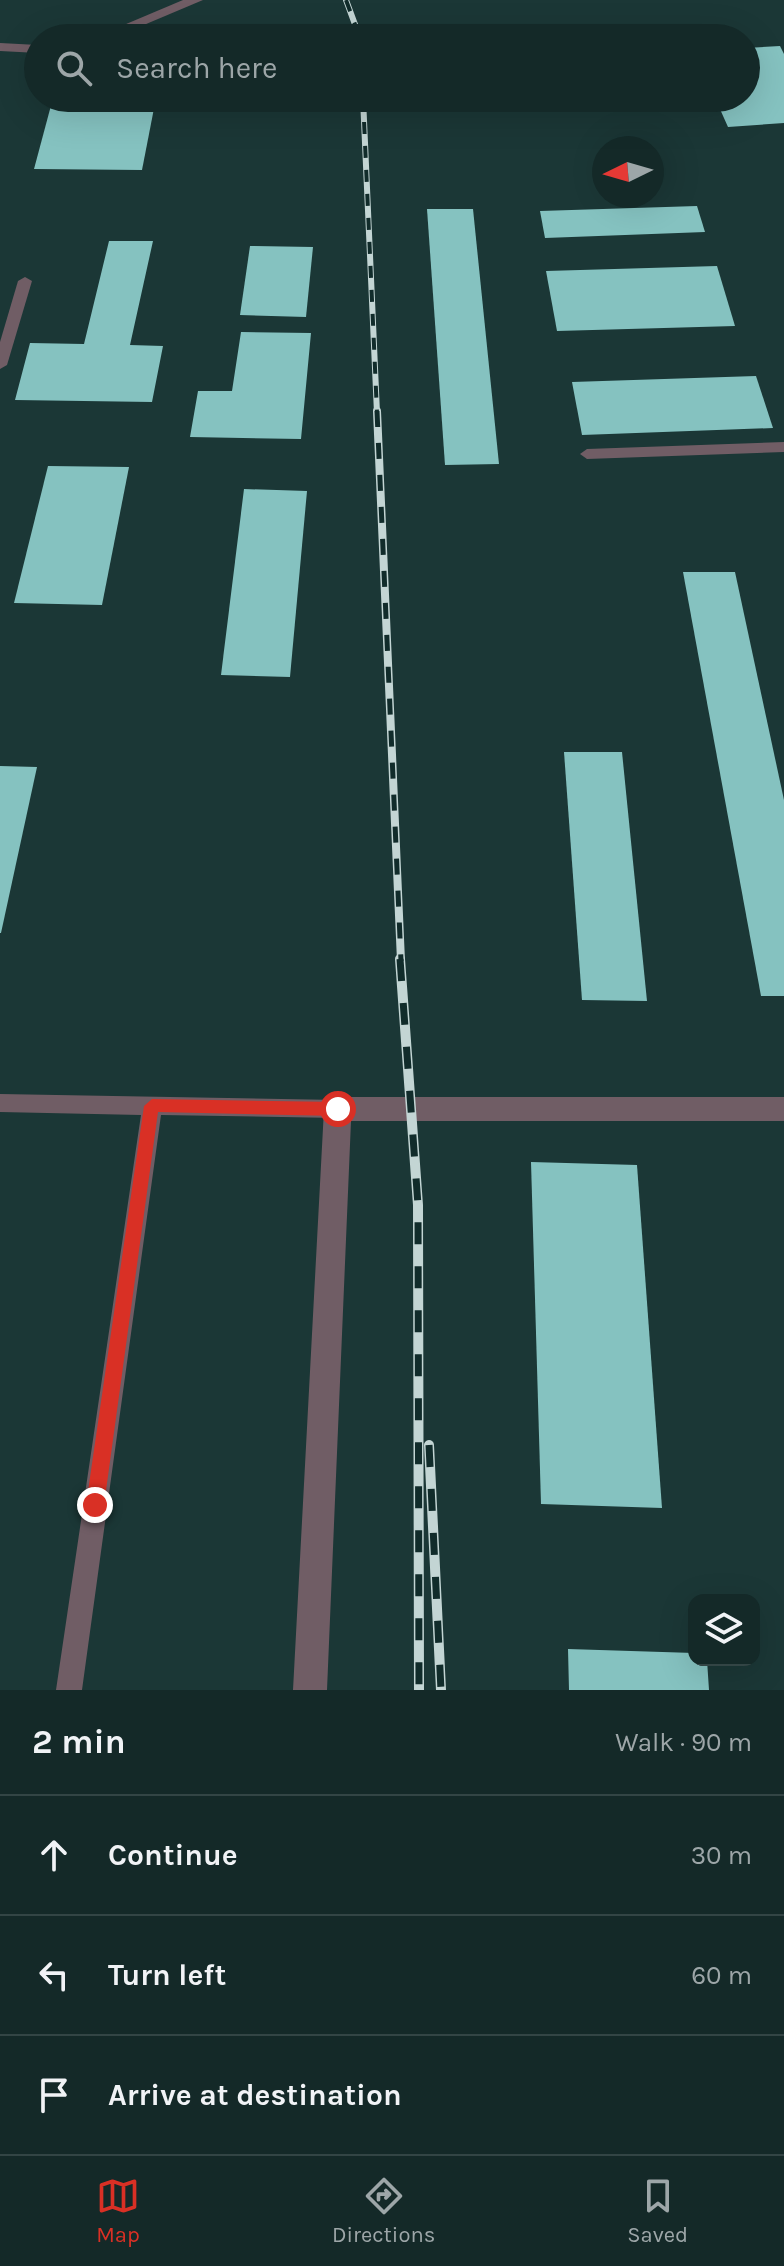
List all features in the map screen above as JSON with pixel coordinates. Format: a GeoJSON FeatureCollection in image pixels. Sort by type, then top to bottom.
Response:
{"type":"FeatureCollection","features":[{"type":"Feature","properties":{"kind":"street"},"geometry":{"type":"LineString","coordinates":[[135,24],[196,0]]}},
{"type":"Feature","properties":{"kind":"street"},"geometry":{"type":"LineString","coordinates":[[0,47],[24,48]]}},
{"type":"Feature","properties":{"kind":"street"},"geometry":{"type":"LineString","coordinates":[[310,1690],[338,1109],[784,1109]]}},
{"type":"Feature","properties":{"kind":"lane"},"geometry":{"type":"LineString","coordinates":[[0,365],[25,281]]}},
{"type":"Feature","properties":{"kind":"lane"},"geometry":{"type":"LineString","coordinates":[[587,454],[784,447]]}},
{"type":"Feature","properties":{"kind":"lane"},"geometry":{"type":"LineString","coordinates":[[0,1103],[338,1109]]}},
{"type":"Feature","properties":{"kind":"lane"},"geometry":{"type":"LineString","coordinates":[[69,1690],[152,1106]]}},
{"type":"Feature","properties":{"kind":"building"},"geometry":{"type":"Polygon","coordinates":[[[780,46],[784,54],[784,123],[728,127],[721,112],[760,112],[760,47],[780,46]]]}},
{"type":"Feature","properties":{"kind":"building"},"geometry":{"type":"Polygon","coordinates":[[[49,112],[153,112],[142,170],[34,169],[49,112]]]}},
{"type":"Feature","properties":{"kind":"building"},"geometry":{"type":"Polygon","coordinates":[[[697,206],[705,232],[545,238],[540,211],[664,208],[697,206]]]}},
{"type":"Feature","properties":{"kind":"building"},"geometry":{"type":"Polygon","coordinates":[[[427,209],[473,209],[499,464],[445,465],[427,209]]]}},
{"type":"Feature","properties":{"kind":"building"},"geometry":{"type":"Polygon","coordinates":[[[109,241],[153,241],[130,345],[163,346],[152,402],[15,400],[30,343],[84,344],[109,241]]]}},
{"type":"Feature","properties":{"kind":"building"},"geometry":{"type":"Polygon","coordinates":[[[250,246],[313,247],[306,317],[240,315],[250,246]]]}},
{"type":"Feature","properties":{"kind":"building"},"geometry":{"type":"Polygon","coordinates":[[[717,266],[735,326],[557,331],[546,271],[717,266]]]}},
{"type":"Feature","properties":{"kind":"building"},"geometry":{"type":"Polygon","coordinates":[[[241,332],[311,333],[301,439],[190,437],[198,391],[232,391],[241,332]]]}},
{"type":"Feature","properties":{"kind":"building"},"geometry":{"type":"Polygon","coordinates":[[[756,376],[773,428],[582,435],[572,382],[756,376]]]}},
{"type":"Feature","properties":{"kind":"building"},"geometry":{"type":"Polygon","coordinates":[[[48,466],[129,467],[102,605],[14,603],[48,466]]]}},
{"type":"Feature","properties":{"kind":"building"},"geometry":{"type":"Polygon","coordinates":[[[244,489],[307,491],[290,677],[221,675],[244,489]]]}},
{"type":"Feature","properties":{"kind":"building"},"geometry":{"type":"Polygon","coordinates":[[[683,572],[735,572],[784,800],[784,996],[761,996],[683,572]]]}},
{"type":"Feature","properties":{"kind":"building"},"geometry":{"type":"Polygon","coordinates":[[[564,752],[622,752],[647,1001],[582,1000],[564,752]]]}},
{"type":"Feature","properties":{"kind":"building"},"geometry":{"type":"Polygon","coordinates":[[[0,766],[37,767],[1,933],[0,933],[0,766]]]}},
{"type":"Feature","properties":{"kind":"building"},"geometry":{"type":"Polygon","coordinates":[[[531,1162],[637,1165],[662,1508],[541,1504],[531,1162]]]}},
{"type":"Feature","properties":{"kind":"building"},"geometry":{"type":"Polygon","coordinates":[[[568,1649],[688,1653],[688,1666],[707,1666],[709,1690],[569,1690],[568,1649]]]}},
{"type":"Feature","properties":{"kind":"railway"},"geometry":{"type":"LineString","coordinates":[[346,0],[355,24]]}},
{"type":"Feature","properties":{"kind":"railway"},"geometry":{"type":"LineString","coordinates":[[364,112],[377,413]]}},
{"type":"Feature","properties":{"kind":"railway"},"geometry":{"type":"LineString","coordinates":[[377,411],[401,961]]}},
{"type":"Feature","properties":{"kind":"railway"},"geometry":{"type":"LineString","coordinates":[[400,959],[418,1205],[419,1690]]}},
{"type":"Feature","properties":{"kind":"railway"},"geometry":{"type":"LineString","coordinates":[[429,1445],[441,1690]]}},
{"type":"Feature","properties":{"kind":"route"},"geometry":{"type":"LineString","coordinates":[[95,1505],[152,1106],[338,1109]]}}]}
